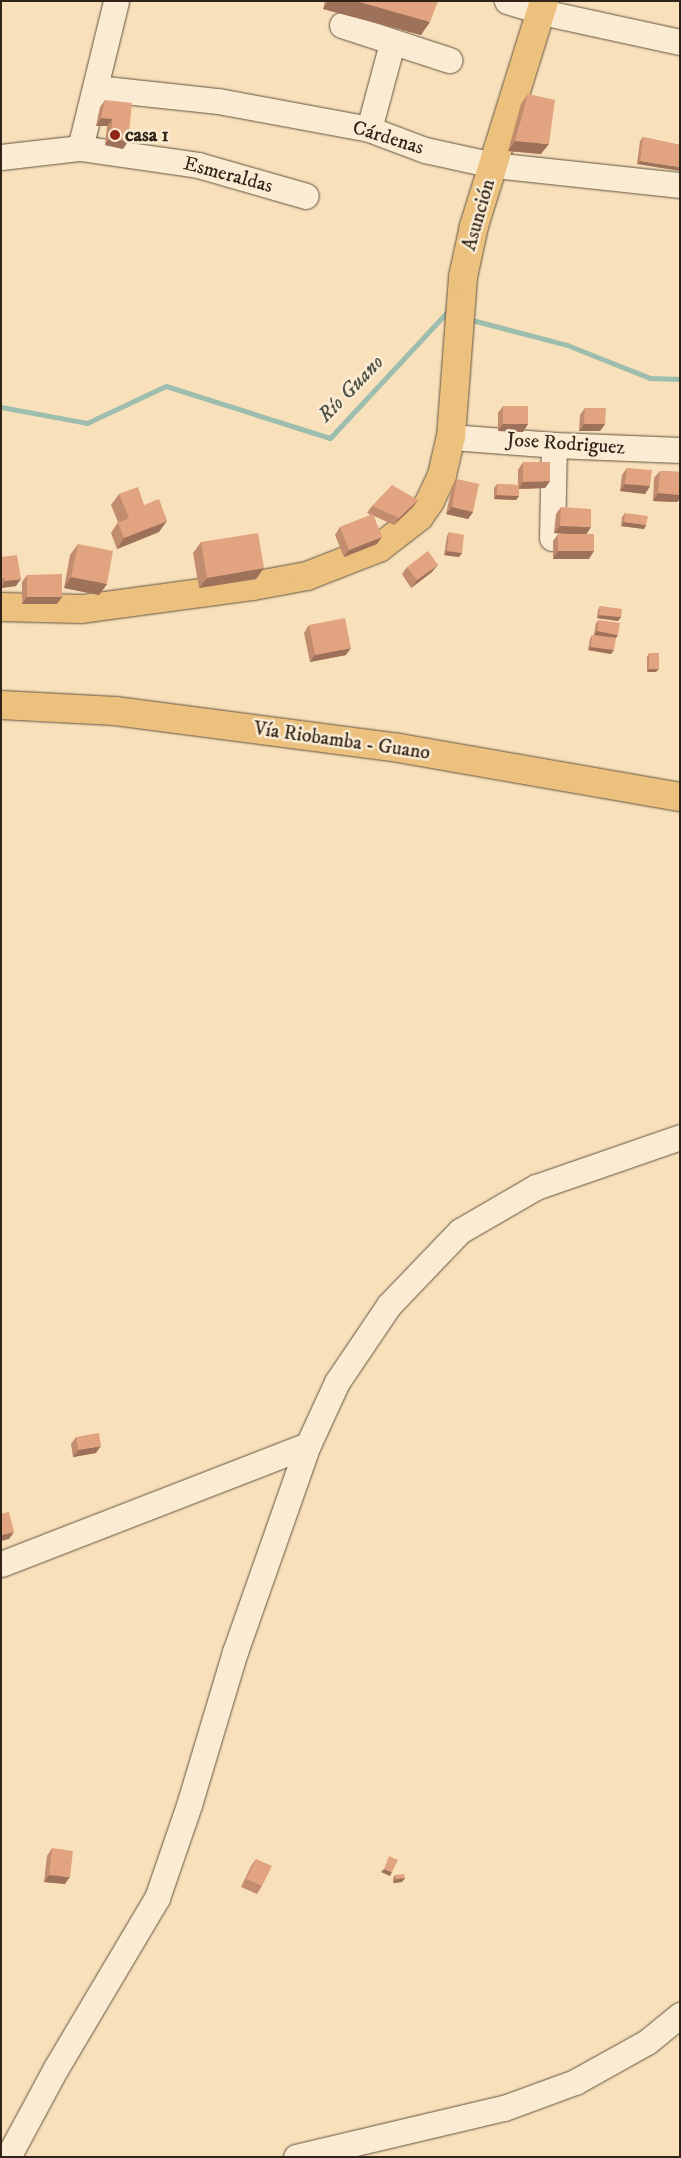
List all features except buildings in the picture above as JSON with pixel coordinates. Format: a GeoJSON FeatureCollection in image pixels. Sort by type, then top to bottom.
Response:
{"type":"FeatureCollection","features":[{"type":"Feature","properties":{"kind":"main road","name":"Asunción"},"geometry":{"type":"LineString","coordinates":[[451,437],[463,298],[463,277],[474,226],[543,7]]}},
{"type":"Feature","properties":{"kind":"main road"},"geometry":{"type":"LineString","coordinates":[[1,607],[82,609],[253,586],[307,576],[340,565],[379,548],[401,534],[419,517],[430,501],[442,475],[451,437]]}},
{"type":"Feature","properties":{"kind":"main road","name":"Vía Riobamba - Guano"},"geometry":{"type":"LineString","coordinates":[[1,705],[115,711],[399,748],[680,797]]}},
{"type":"Feature","properties":{"kind":"street"},"geometry":{"type":"LineString","coordinates":[[80,148],[116,1]]}},
{"type":"Feature","properties":{"kind":"street"},"geometry":{"type":"LineString","coordinates":[[507,1],[543,7],[680,42]]}},
{"type":"Feature","properties":{"kind":"street"},"geometry":{"type":"LineString","coordinates":[[342,25],[392,43],[449,60]]}},
{"type":"Feature","properties":{"kind":"street"},"geometry":{"type":"LineString","coordinates":[[368,130],[392,43]]}},
{"type":"Feature","properties":{"kind":"street","name":"Cárdenas"},"geometry":{"type":"LineString","coordinates":[[96,88],[218,101],[368,130],[425,150],[494,165],[680,185]]}},
{"type":"Feature","properties":{"kind":"street","name":"Esmeraldas"},"geometry":{"type":"LineString","coordinates":[[1,157],[80,148],[198,165],[306,196]]}},
{"type":"Feature","properties":{"kind":"street","name":"Jose Rodriguez"},"geometry":{"type":"LineString","coordinates":[[451,437],[554,445],[680,450]]}},
{"type":"Feature","properties":{"kind":"street"},"geometry":{"type":"LineString","coordinates":[[552,538],[554,445]]}},
{"type":"Feature","properties":{"kind":"street"},"geometry":{"type":"LineString","coordinates":[[8,2157],[56,2068],[157,1898],[189,1805],[235,1652],[308,1445],[336,1382],[389,1305],[460,1230],[536,1187],[680,1137]]}},
{"type":"Feature","properties":{"kind":"street"},"geometry":{"type":"LineString","coordinates":[[1,1564],[308,1445]]}},
{"type":"Feature","properties":{"kind":"street"},"geometry":{"type":"LineString","coordinates":[[296,2157],[504,2108],[576,2082],[647,2042],[680,2015]]}},
{"type":"Feature","properties":{"kind":"waterway","name":"Río Guano"},"geometry":{"type":"LineString","coordinates":[[1,407],[87,423],[166,386],[330,438],[446,313],[452,315]]}},
{"type":"Feature","properties":{"kind":"waterway","name":"Río Guano"},"geometry":{"type":"LineString","coordinates":[[468,319],[567,345],[650,378],[680,379]]}},
{"type":"Feature","properties":{"kind":"place","name":"casa 1"},"geometry":{"type":"Point","coordinates":[115,135]}}]}
